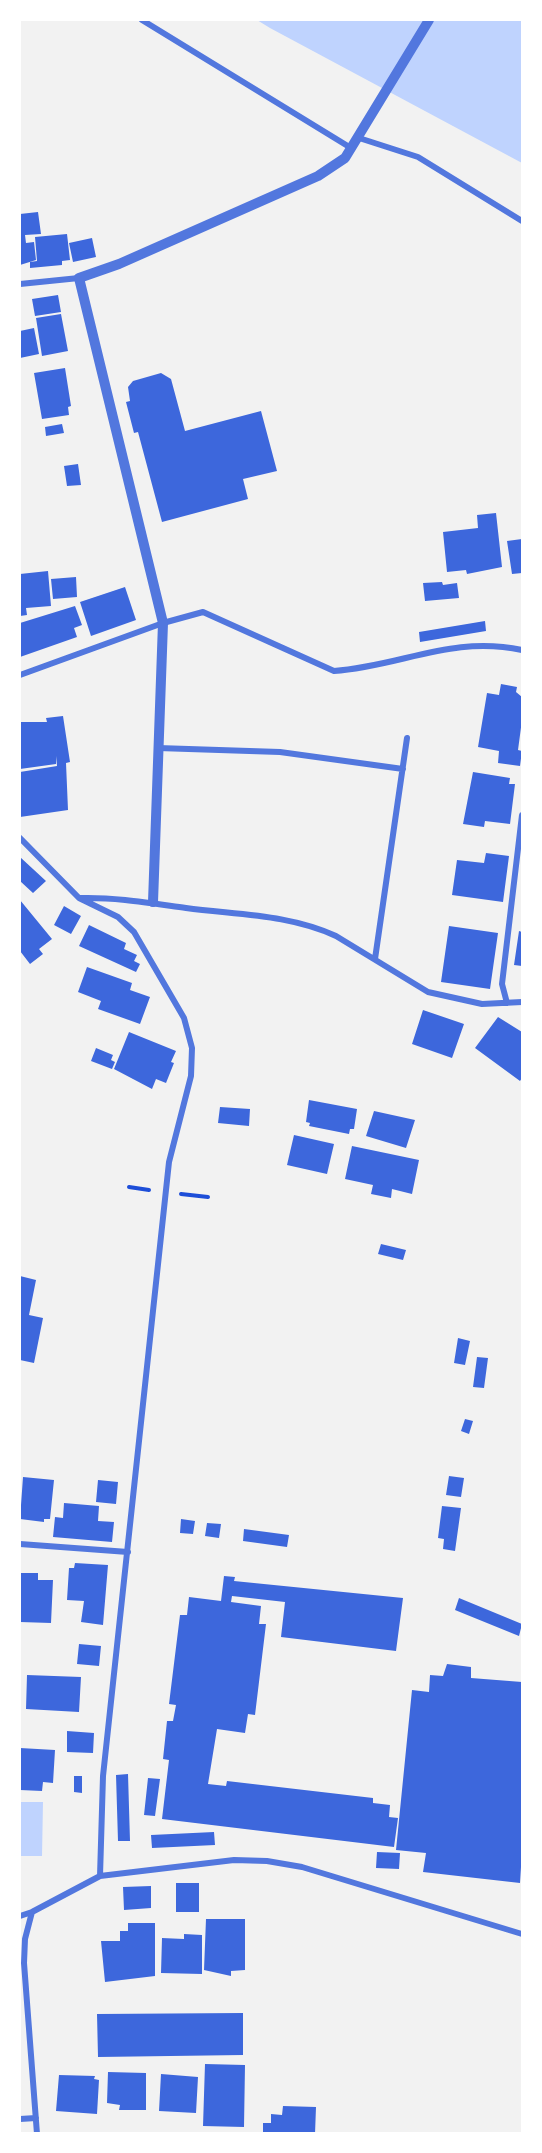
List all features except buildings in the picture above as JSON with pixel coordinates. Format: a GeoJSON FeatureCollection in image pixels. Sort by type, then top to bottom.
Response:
{"type":"FeatureCollection","features":[{"type":"Feature","properties":{"kind":"street"},"geometry":{"type":"LineString","coordinates":[[142,20],[351,148]]}},
{"type":"Feature","properties":{"kind":"street"},"geometry":{"type":"LineString","coordinates":[[20,284],[79,278],[119,264],[318,176],[345,158],[429,20]]}},
{"type":"Feature","properties":{"kind":"street"},"geometry":{"type":"LineString","coordinates":[[359,138],[418,157],[522,220]]}},
{"type":"Feature","properties":{"kind":"street"},"geometry":{"type":"LineString","coordinates":[[79,278],[163,623],[153,902]]}},
{"type":"Feature","properties":{"kind":"street"},"geometry":{"type":"LineString","coordinates":[[20,675],[163,623],[203,612],[334,671],[354,670],[461,645],[496,645],[522,650]]}},
{"type":"Feature","properties":{"kind":"street"},"geometry":{"type":"LineString","coordinates":[[375,959],[407,738]]}},
{"type":"Feature","properties":{"kind":"street"},"geometry":{"type":"LineString","coordinates":[[158,748],[280,752],[403,769]]}},
{"type":"Feature","properties":{"kind":"street"},"geometry":{"type":"LineString","coordinates":[[507,1003],[502,984],[522,815]]}},
{"type":"Feature","properties":{"kind":"street"},"geometry":{"type":"LineString","coordinates":[[20,838],[79,898],[118,917],[134,932],[152,958],[184,1018],[192,1048],[191,1076],[169,1162],[103,1776],[100,1876]]}},
{"type":"Feature","properties":{"kind":"street"},"geometry":{"type":"LineString","coordinates":[[79,898],[117,897],[269,916],[320,929],[428,992],[463,1002],[522,1002]]}},
{"type":"Feature","properties":{"kind":"street"},"geometry":{"type":"LineString","coordinates":[[20,1544],[128,1552]]}},
{"type":"Feature","properties":{"kind":"street"},"geometry":{"type":"LineString","coordinates":[[20,1916],[100,1876],[234,1860],[267,1861],[302,1867],[522,1934]]}},
{"type":"Feature","properties":{"kind":"street"},"geometry":{"type":"LineString","coordinates":[[32,1912],[25,1939],[24,1963],[37,2133]]}},
{"type":"Feature","properties":{"kind":"street"},"geometry":{"type":"LineString","coordinates":[[20,2119],[36,2118]]}},
{"type":"Feature","properties":{"kind":"water"},"geometry":{"type":"Polygon","coordinates":[[[257,20],[522,20],[522,163],[270,28],[257,20]]]}},
{"type":"Feature","properties":{"kind":"water"},"geometry":{"type":"Polygon","coordinates":[[[20,1802],[43,1802],[42,1856],[20,1856],[20,1802]]]}}]}
